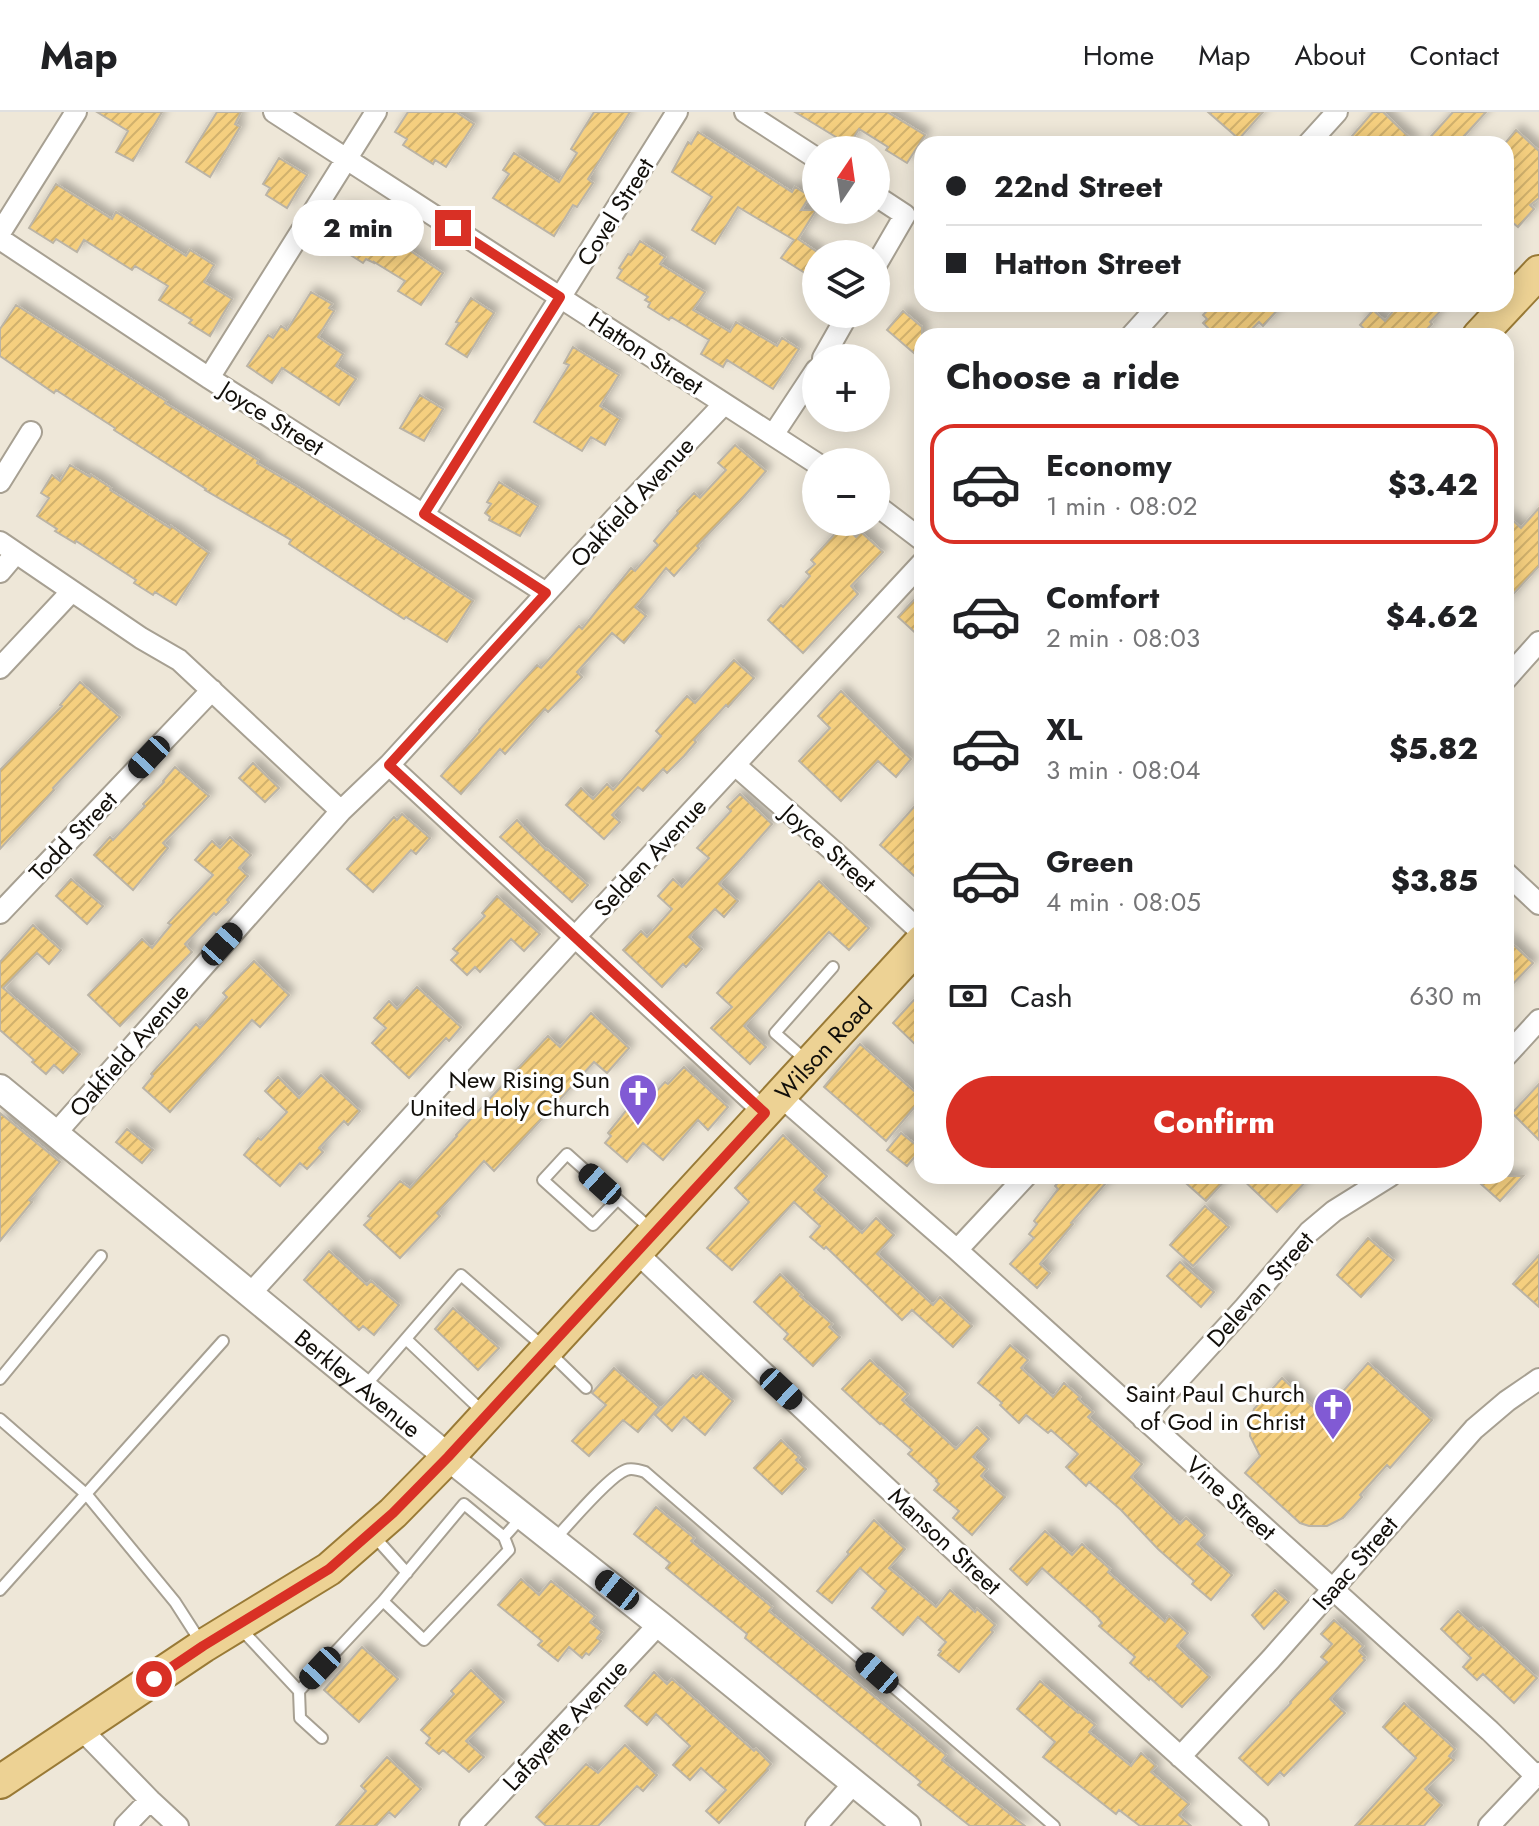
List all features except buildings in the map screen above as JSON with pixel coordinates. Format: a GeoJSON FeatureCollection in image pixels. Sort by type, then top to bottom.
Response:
{"type":"FeatureCollection","features":[{"type":"Feature","properties":{"kind":"main road"},"geometry":{"type":"LineString","coordinates":[[1514,299],[1539,272]]}},
{"type":"Feature","properties":{"kind":"main road"},"geometry":{"type":"LineString","coordinates":[[1486,328],[1502,312]]}},
{"type":"Feature","properties":{"kind":"main road","name":"Wilson Road"},"geometry":{"type":"LineString","coordinates":[[0,1782],[203,1646],[329,1569],[393,1513],[487,1415],[914,950]]}},
{"type":"Feature","properties":{"kind":"street"},"geometry":{"type":"LineString","coordinates":[[0,236],[76,112]]}},
{"type":"Feature","properties":{"kind":"street","name":"Hatton Street"},"geometry":{"type":"LineString","coordinates":[[274,112],[802,454]]}},
{"type":"Feature","properties":{"kind":"street"},"geometry":{"type":"LineString","coordinates":[[209,378],[376,112]]}},
{"type":"Feature","properties":{"kind":"street","name":"Covel Street"},"geometry":{"type":"LineString","coordinates":[[424,514],[677,112]]}},
{"type":"Feature","properties":{"kind":"street"},"geometry":{"type":"LineString","coordinates":[[745,112],[802,149]]}},
{"type":"Feature","properties":{"kind":"street"},"geometry":{"type":"LineString","coordinates":[[1315,136],[1337,112]]}},
{"type":"Feature","properties":{"kind":"street"},"geometry":{"type":"LineString","coordinates":[[890,205],[905,215],[890,241]]}},
{"type":"Feature","properties":{"kind":"street","name":"Joyce Street"},"geometry":{"type":"LineString","coordinates":[[0,236],[209,378],[546,593]]}},
{"type":"Feature","properties":{"kind":"street"},"geometry":{"type":"LineString","coordinates":[[1138,328],[1153,312]]}},
{"type":"Feature","properties":{"kind":"street"},"geometry":{"type":"LineString","coordinates":[[773,435],[802,391]]}},
{"type":"Feature","properties":{"kind":"street","name":"Oakfield Avenue"},"geometry":{"type":"LineString","coordinates":[[56,1133],[341,811],[389,765],[724,404]]}},
{"type":"Feature","properties":{"kind":"street"},"geometry":{"type":"LineString","coordinates":[[0,482],[31,432]]}},
{"type":"Feature","properties":{"kind":"street"},"geometry":{"type":"LineString","coordinates":[[890,516],[914,534]]}},
{"type":"Feature","properties":{"kind":"street"},"geometry":{"type":"LineString","coordinates":[[0,572],[8,547],[141,638],[179,660],[341,811]]}},
{"type":"Feature","properties":{"kind":"street","name":"Selden Avenue"},"geometry":{"type":"LineString","coordinates":[[250,1294],[914,572]]}},
{"type":"Feature","properties":{"kind":"street"},"geometry":{"type":"LineString","coordinates":[[0,668],[72,591]]}},
{"type":"Feature","properties":{"kind":"street"},"geometry":{"type":"LineString","coordinates":[[1514,670],[1539,642]]}},
{"type":"Feature","properties":{"kind":"street","name":"Todd Street"},"geometry":{"type":"LineString","coordinates":[[0,913],[212,690]]}},
{"type":"Feature","properties":{"kind":"street","name":"Vine Street"},"geometry":{"type":"LineString","coordinates":[[389,765],[575,937],[772,1104],[957,1250],[1538,1775]]}},
{"type":"Feature","properties":{"kind":"street","name":"Joyce Street"},"geometry":{"type":"LineString","coordinates":[[735,765],[914,926]]}},
{"type":"Feature","properties":{"kind":"street"},"geometry":{"type":"LineString","coordinates":[[1514,881],[1539,904]]}},
{"type":"Feature","properties":{"kind":"street"},"geometry":{"type":"LineString","coordinates":[[1514,1047],[1539,1020]]}},
{"type":"Feature","properties":{"kind":"street","name":"Berkley Avenue"},"geometry":{"type":"LineString","coordinates":[[0,1088],[448,1457],[907,1826]]}},
{"type":"Feature","properties":{"kind":"street"},"geometry":{"type":"LineString","coordinates":[[957,1250],[1019,1184]]}},
{"type":"Feature","properties":{"kind":"street","name":"Delevan Street"},"geometry":{"type":"LineString","coordinates":[[1143,1419],[1309,1232],[1334,1211],[1377,1184]]}},
{"type":"Feature","properties":{"kind":"street","name":"Manson Street"},"geometry":{"type":"LineString","coordinates":[[645,1242],[822,1429],[1258,1826]]}},
{"type":"Feature","properties":{"kind":"street","name":"Isaac Street"},"geometry":{"type":"LineString","coordinates":[[1180,1757],[1474,1429],[1539,1379]]}},
{"type":"Feature","properties":{"kind":"street","name":"Lafayette Avenue"},"geometry":{"type":"LineString","coordinates":[[470,1826],[659,1624]]}},
{"type":"Feature","properties":{"kind":"street"},"geometry":{"type":"LineString","coordinates":[[81,1729],[178,1826]]}},
{"type":"Feature","properties":{"kind":"street"},"geometry":{"type":"LineString","coordinates":[[1489,1826],[1538,1775]]}},
{"type":"Feature","properties":{"kind":"street"},"geometry":{"type":"LineString","coordinates":[[816,1826],[854,1783]]}},
{"type":"Feature","properties":{"kind":"street"},"geometry":{"type":"LineString","coordinates":[[125,1826],[150,1800]]}},
{"type":"Feature","properties":{"kind":"lane"},"geometry":{"type":"LineString","coordinates":[[810,1063],[775,1033],[833,967]]}},
{"type":"Feature","properties":{"kind":"lane"},"geometry":{"type":"LineString","coordinates":[[617,1200],[593,1225],[543,1180],[567,1154],[617,1200],[645,1242]]}},
{"type":"Feature","properties":{"kind":"lane"},"geometry":{"type":"LineString","coordinates":[[0,1379],[101,1256]]}},
{"type":"Feature","properties":{"kind":"lane"},"geometry":{"type":"LineString","coordinates":[[364,1388],[461,1275],[586,1388]]}},
{"type":"Feature","properties":{"kind":"lane"},"geometry":{"type":"LineString","coordinates":[[406,1339],[487,1415]]}},
{"type":"Feature","properties":{"kind":"lane"},"geometry":{"type":"LineString","coordinates":[[0,1590],[223,1341]]}},
{"type":"Feature","properties":{"kind":"lane"},"geometry":{"type":"LineString","coordinates":[[0,1419],[87,1495],[175,1602],[203,1646]]}},
{"type":"Feature","properties":{"kind":"lane"},"geometry":{"type":"LineString","coordinates":[[554,1540],[616,1477],[626,1470],[645,1472],[1054,1826]]}},
{"type":"Feature","properties":{"kind":"lane"},"geometry":{"type":"LineString","coordinates":[[299,1691],[383,1601],[464,1504],[504,1537],[509,1550],[424,1640],[383,1601]]}},
{"type":"Feature","properties":{"kind":"lane"},"geometry":{"type":"LineString","coordinates":[[504,1537],[523,1516]]}},
{"type":"Feature","properties":{"kind":"lane"},"geometry":{"type":"LineString","coordinates":[[371,1533],[407,1573]]}},
{"type":"Feature","properties":{"kind":"lane"},"geometry":{"type":"LineString","coordinates":[[237,1625],[299,1691],[300,1718],[322,1738]]}},
{"type":"Feature","properties":{"kind":"place","name":"New Rising Sun United Holy Church"},"geometry":{"type":"Point","coordinates":[638,1127]}},
{"type":"Feature","properties":{"kind":"place","name":"Saint Paul Church of God in Christ"},"geometry":{"type":"Point","coordinates":[1333,1441]}},
{"type":"Feature","properties":{"kind":"route"},"geometry":{"type":"LineString","coordinates":[[154,1679],[329,1569],[393,1513],[765,1113],[389,765],[546,593],[424,514],[560,297],[453,228]]}}]}
